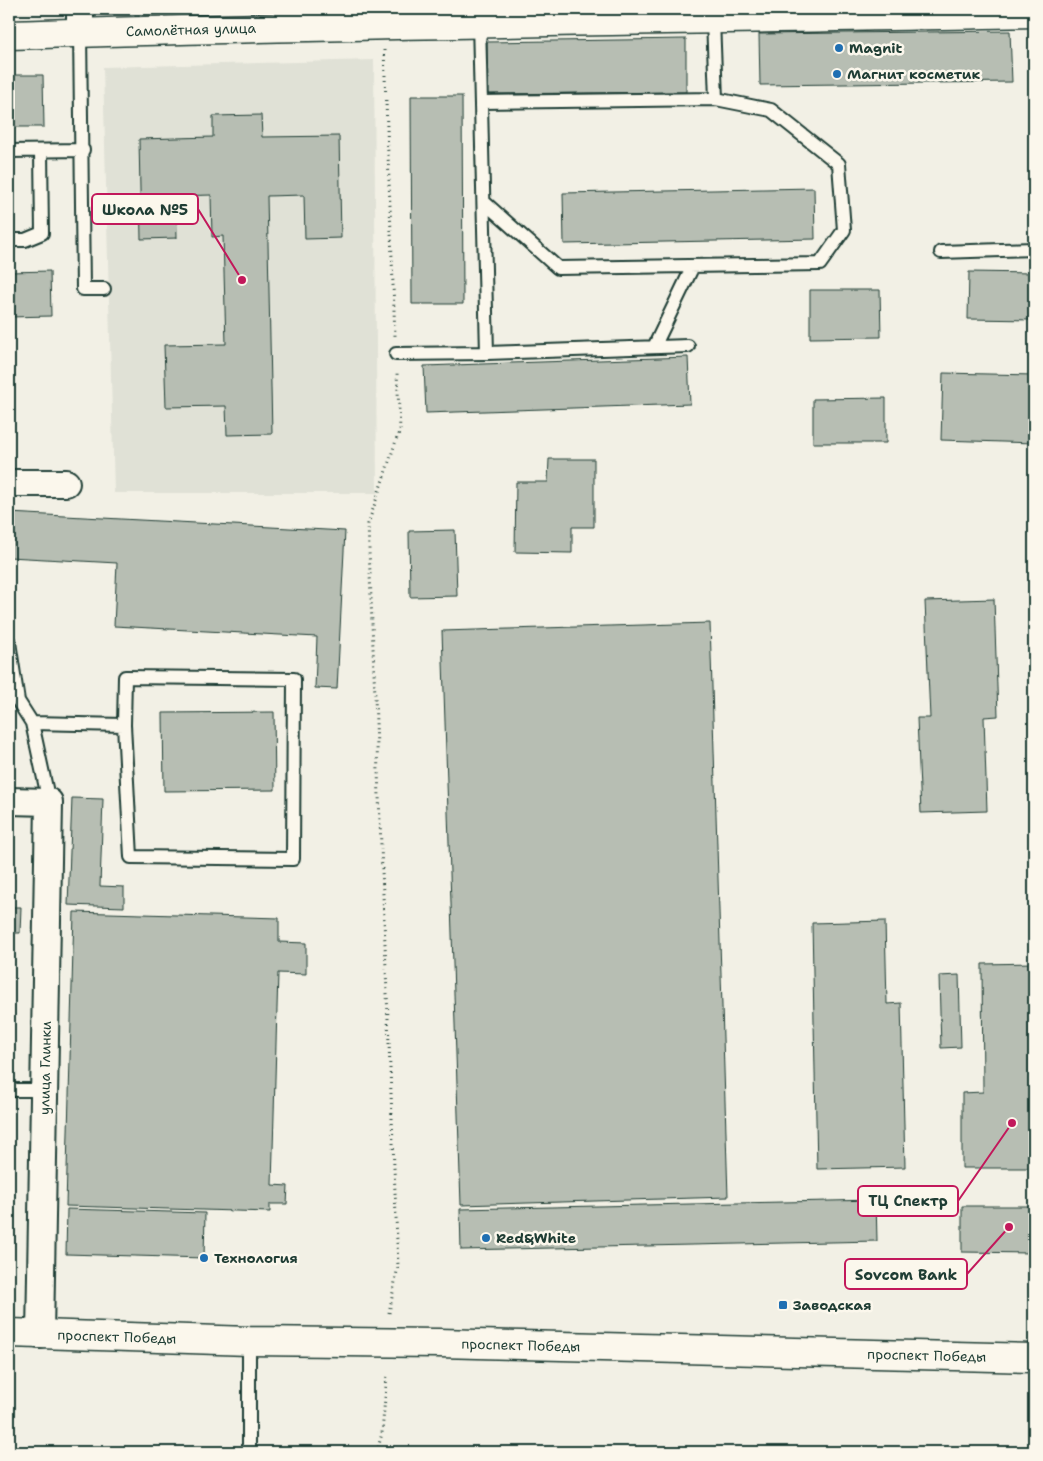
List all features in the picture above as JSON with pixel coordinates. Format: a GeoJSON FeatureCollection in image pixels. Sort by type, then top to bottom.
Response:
{"type":"FeatureCollection","features":[{"type":"Feature","properties":{"kind":"street","name":"Самолётная улица"},"geometry":{"type":"LineString","coordinates":[[9,35],[80,20],[479,22],[712,15],[1034,13]]}},
{"type":"Feature","properties":{"kind":"street"},"geometry":{"type":"LineString","coordinates":[[9,483],[66,484]]}},
{"type":"Feature","properties":{"kind":"street"},"geometry":{"type":"LineString","coordinates":[[9,801],[49,802]]}},
{"type":"Feature","properties":{"kind":"street","name":"улица Глинки"},"geometry":{"type":"LineString","coordinates":[[40,1335],[49,802]]}},
{"type":"Feature","properties":{"kind":"street","name":"проспект Победы"},"geometry":{"type":"LineString","coordinates":[[9,1333],[249,1341],[439,1343],[1034,1358]]}},
{"type":"Feature","properties":{"kind":"lane"},"geometry":{"type":"LineString","coordinates":[[712,15],[716,100]]}},
{"type":"Feature","properties":{"kind":"lane"},"geometry":{"type":"LineString","coordinates":[[80,20],[83,150],[83,289],[104,289]]}},
{"type":"Feature","properties":{"kind":"lane"},"geometry":{"type":"LineString","coordinates":[[479,22],[487,353]]}},
{"type":"Feature","properties":{"kind":"lane"},"geometry":{"type":"LineString","coordinates":[[482,102],[716,100],[771,110],[839,164],[844,230],[820,264],[558,268],[484,202]]}},
{"type":"Feature","properties":{"kind":"lane"},"geometry":{"type":"LineString","coordinates":[[9,151],[83,150]]}},
{"type":"Feature","properties":{"kind":"lane"},"geometry":{"type":"LineString","coordinates":[[9,240],[25,240],[42,234],[41,151]]}},
{"type":"Feature","properties":{"kind":"lane"},"geometry":{"type":"LineString","coordinates":[[940,252],[1034,249]]}},
{"type":"Feature","properties":{"kind":"lane"},"geometry":{"type":"LineString","coordinates":[[654,347],[693,266]]}},
{"type":"Feature","properties":{"kind":"lane"},"geometry":{"type":"LineString","coordinates":[[396,354],[688,346]]}},
{"type":"Feature","properties":{"kind":"lane"},"geometry":{"type":"LineString","coordinates":[[9,642],[18,702],[32,723],[49,802]]}},
{"type":"Feature","properties":{"kind":"lane"},"geometry":{"type":"LineString","coordinates":[[126,677],[294,679],[293,859],[131,858],[124,726],[126,677]]}},
{"type":"Feature","properties":{"kind":"lane"},"geometry":{"type":"LineString","coordinates":[[32,723],[124,726]]}},
{"type":"Feature","properties":{"kind":"lane"},"geometry":{"type":"LineString","coordinates":[[9,1090],[45,1090]]}},
{"type":"Feature","properties":{"kind":"lane"},"geometry":{"type":"LineString","coordinates":[[249,1341],[249,1452]]}},
{"type":"Feature","properties":{"kind":"path"},"geometry":{"type":"LineString","coordinates":[[384,49],[400,429],[368,524],[398,1266],[389,1313]]}},
{"type":"Feature","properties":{"kind":"path"},"geometry":{"type":"LineString","coordinates":[[377,1452],[382,1433],[387,1374]]}},
{"type":"Feature","properties":{"kind":"shaded area"},"geometry":{"type":"Polygon","coordinates":[[[374,60],[377,493],[114,493],[103,67],[374,60]]]}},
{"type":"Feature","properties":{"kind":"building"},"geometry":{"type":"Polygon","coordinates":[[[1010,31],[1012,82],[760,85],[759,34],[1010,31]]]}},
{"type":"Feature","properties":{"kind":"building"},"geometry":{"type":"Polygon","coordinates":[[[686,39],[686,92],[487,94],[487,42],[686,39]]]}},
{"type":"Feature","properties":{"kind":"building"},"geometry":{"type":"Polygon","coordinates":[[[9,75],[43,75],[44,127],[9,127],[9,75]]]}},
{"type":"Feature","properties":{"kind":"building"},"geometry":{"type":"Polygon","coordinates":[[[411,96],[462,96],[463,304],[412,304],[411,96]]]}},
{"type":"Feature","properties":{"kind":"building"},"geometry":{"type":"Polygon","coordinates":[[[261,115],[262,137],[339,136],[341,238],[305,239],[304,195],[267,196],[272,434],[227,435],[226,406],[166,407],[164,345],[226,344],[223,236],[212,237],[211,195],[176,196],[177,238],[141,239],[139,139],[213,137],[213,116],[261,115]]]}},
{"type":"Feature","properties":{"kind":"building"},"geometry":{"type":"Polygon","coordinates":[[[814,188],[815,239],[564,244],[563,193],[814,188]]]}},
{"type":"Feature","properties":{"kind":"building"},"geometry":{"type":"Polygon","coordinates":[[[50,271],[51,316],[9,317],[9,272],[50,271]]]}},
{"type":"Feature","properties":{"kind":"building"},"geometry":{"type":"Polygon","coordinates":[[[969,272],[1034,273],[1034,320],[968,319],[969,272]]]}},
{"type":"Feature","properties":{"kind":"building"},"geometry":{"type":"Polygon","coordinates":[[[810,290],[880,290],[881,337],[810,338],[810,290]]]}},
{"type":"Feature","properties":{"kind":"building"},"geometry":{"type":"Polygon","coordinates":[[[688,357],[690,404],[426,413],[424,366],[688,357]]]}},
{"type":"Feature","properties":{"kind":"building"},"geometry":{"type":"Polygon","coordinates":[[[943,373],[1034,375],[1034,443],[941,440],[943,373]]]}},
{"type":"Feature","properties":{"kind":"building"},"geometry":{"type":"Polygon","coordinates":[[[886,398],[886,443],[813,443],[813,399],[886,398]]]}},
{"type":"Feature","properties":{"kind":"building"},"geometry":{"type":"Polygon","coordinates":[[[549,459],[594,459],[594,527],[572,527],[572,553],[515,552],[516,482],[548,482],[549,459]]]}},
{"type":"Feature","properties":{"kind":"building"},"geometry":{"type":"Polygon","coordinates":[[[9,513],[345,531],[337,689],[315,688],[317,637],[114,626],[117,563],[9,557],[9,513]]]}},
{"type":"Feature","properties":{"kind":"building"},"geometry":{"type":"Polygon","coordinates":[[[455,530],[457,596],[410,597],[409,531],[455,530]]]}},
{"type":"Feature","properties":{"kind":"building"},"geometry":{"type":"Polygon","coordinates":[[[994,599],[998,716],[984,717],[987,811],[921,813],[917,718],[930,718],[925,601],[994,599]]]}},
{"type":"Feature","properties":{"kind":"building"},"geometry":{"type":"Polygon","coordinates":[[[710,623],[728,1197],[461,1205],[442,631],[710,623]]]}},
{"type":"Feature","properties":{"kind":"building"},"geometry":{"type":"Polygon","coordinates":[[[274,712],[275,790],[164,791],[163,713],[274,712]]]}},
{"type":"Feature","properties":{"kind":"building"},"geometry":{"type":"Polygon","coordinates":[[[72,798],[103,799],[100,886],[124,887],[124,907],[68,905],[72,798]]]}},
{"type":"Feature","properties":{"kind":"building"},"geometry":{"type":"Polygon","coordinates":[[[9,907],[21,907],[20,933],[9,933],[9,907]]]}},
{"type":"Feature","properties":{"kind":"building"},"geometry":{"type":"Polygon","coordinates":[[[74,912],[279,918],[279,942],[306,943],[306,974],[278,973],[272,1185],[288,1186],[287,1204],[270,1204],[270,1212],[66,1206],[74,912]]]}},
{"type":"Feature","properties":{"kind":"building"},"geometry":{"type":"Polygon","coordinates":[[[885,921],[887,1004],[901,1003],[905,1167],[817,1169],[812,923],[885,921]]]}},
{"type":"Feature","properties":{"kind":"building"},"geometry":{"type":"Polygon","coordinates":[[[1034,963],[1034,1168],[962,1168],[962,1093],[983,1092],[982,964],[1034,963]]]}},
{"type":"Feature","properties":{"kind":"building"},"geometry":{"type":"Polygon","coordinates":[[[959,975],[961,1047],[941,1048],[939,976],[959,975]]]}},
{"type":"Feature","properties":{"kind":"building"},"geometry":{"type":"Polygon","coordinates":[[[876,1200],[877,1241],[461,1250],[460,1209],[876,1200]]]}},
{"type":"Feature","properties":{"kind":"building"},"geometry":{"type":"Polygon","coordinates":[[[962,1206],[1031,1206],[1031,1253],[962,1252],[962,1206]]]}},
{"type":"Feature","properties":{"kind":"building"},"geometry":{"type":"Polygon","coordinates":[[[67,1209],[205,1213],[204,1258],[66,1254],[67,1209]]]}},
{"type":"Feature","properties":{"kind":"place","name":"Magnit"},"geometry":{"type":"Point","coordinates":[839,48]}},
{"type":"Feature","properties":{"kind":"place","name":"Магнит косметик"},"geometry":{"type":"Point","coordinates":[837,74]}},
{"type":"Feature","properties":{"kind":"place","name":"Школа №5"},"geometry":{"type":"Point","coordinates":[242,280]}},
{"type":"Feature","properties":{"kind":"place","name":"ТЦ Спектр"},"geometry":{"type":"Point","coordinates":[1012,1123]}},
{"type":"Feature","properties":{"kind":"place","name":"Sovcom Bank"},"geometry":{"type":"Point","coordinates":[1009,1227]}},
{"type":"Feature","properties":{"kind":"place","name":"Red&White"},"geometry":{"type":"Point","coordinates":[486,1238]}},
{"type":"Feature","properties":{"kind":"place","name":"Технология"},"geometry":{"type":"Point","coordinates":[204,1258]}},
{"type":"Feature","properties":{"kind":"place","name":"Заводская"},"geometry":{"type":"Point","coordinates":[783,1305]}}]}
